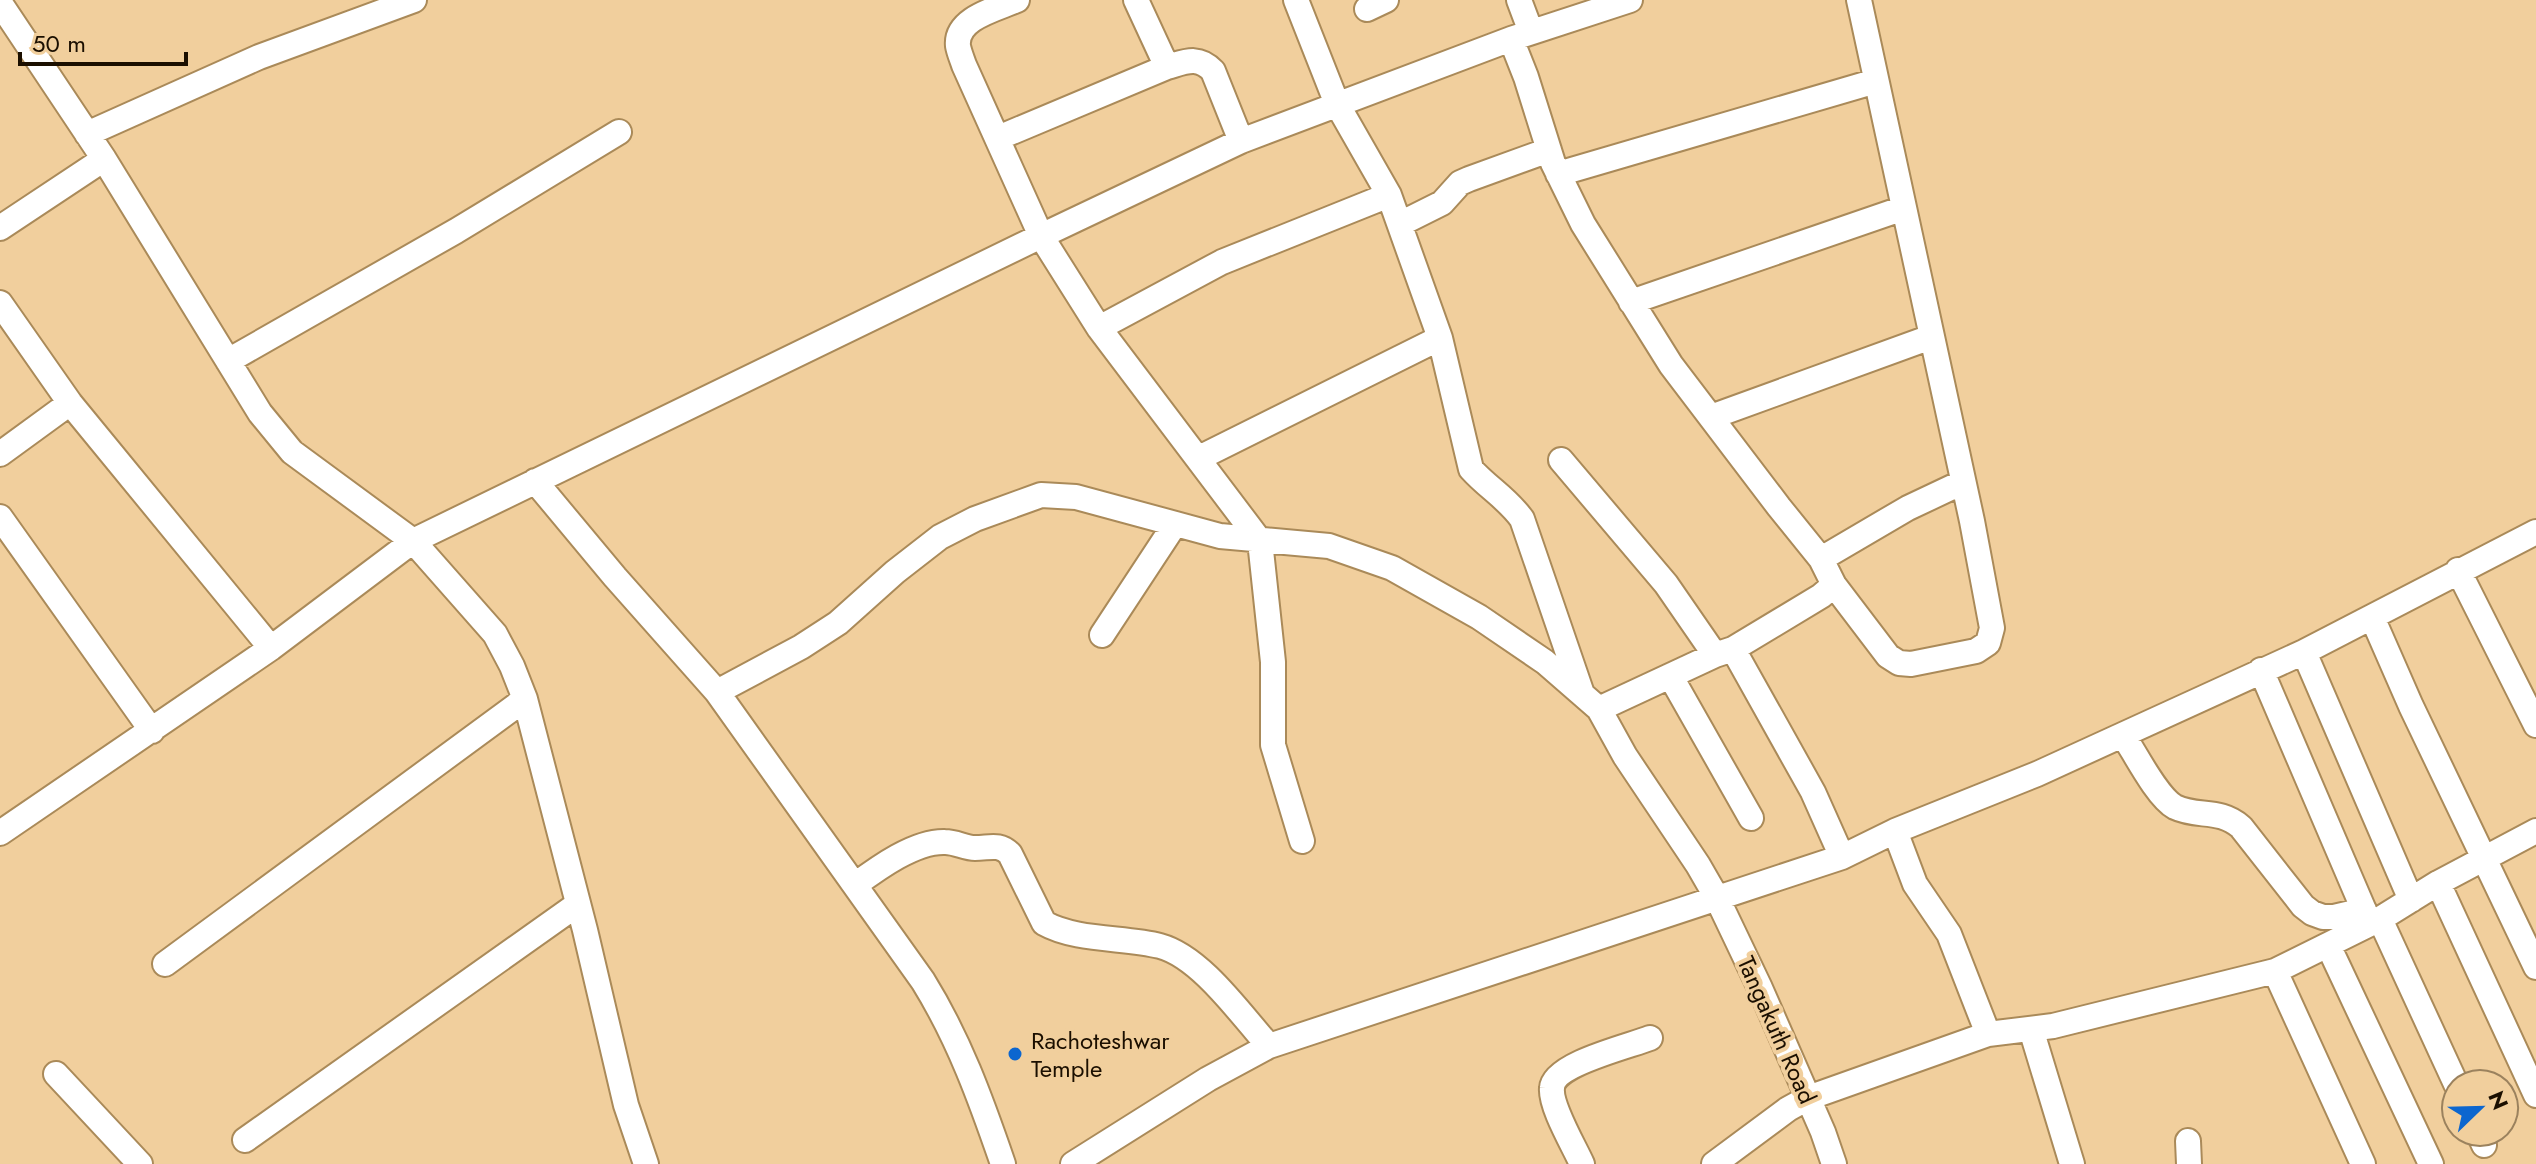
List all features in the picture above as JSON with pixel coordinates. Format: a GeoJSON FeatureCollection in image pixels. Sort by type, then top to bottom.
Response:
{"type":"FeatureCollection","features":[{"type":"Feature","properties":{"kind":"street"},"geometry":{"type":"LineString","coordinates":[[87,134],[259,57],[414,0]]}},
{"type":"Feature","properties":{"kind":"street"},"geometry":{"type":"LineString","coordinates":[[1017,0],[972,19],[961,30],[958,45],[1041,236],[1099,328],[1260,541],[1273,662],[1273,745],[1302,841]]}},
{"type":"Feature","properties":{"kind":"street"},"geometry":{"type":"LineString","coordinates":[[1136,0],[1167,67]]}},
{"type":"Feature","properties":{"kind":"street"},"geometry":{"type":"LineString","coordinates":[[1296,0],[1337,104],[1389,195],[1400,224],[1440,338],[1471,469],[1484,484],[1510,502],[1522,519],[1590,702]]}},
{"type":"Feature","properties":{"kind":"street"},"geometry":{"type":"LineString","coordinates":[[1519,0],[1526,77],[1558,174],[1583,224],[1671,365],[1821,559],[1834,585],[1888,656],[1899,663],[1911,664],[1976,651],[1988,643],[1992,628],[1859,0]]}},
{"type":"Feature","properties":{"kind":"street"},"geometry":{"type":"LineString","coordinates":[[0,833],[271,648],[413,541],[1241,141],[1521,35],[1630,0]]}},
{"type":"Feature","properties":{"kind":"street"},"geometry":{"type":"LineString","coordinates":[[0,3],[104,159],[260,413],[292,452],[413,541],[495,634],[525,699],[626,1105],[646,1164]]}},
{"type":"Feature","properties":{"kind":"street"},"geometry":{"type":"LineString","coordinates":[[998,138],[1167,67],[1196,60],[1207,64],[1213,71],[1241,141]]}},
{"type":"Feature","properties":{"kind":"street"},"geometry":{"type":"LineString","coordinates":[[1558,174],[1876,81]]}},
{"type":"Feature","properties":{"kind":"street"},"geometry":{"type":"LineString","coordinates":[[228,361],[456,231],[619,132]]}},
{"type":"Feature","properties":{"kind":"street"},"geometry":{"type":"LineString","coordinates":[[1400,224],[1442,203],[1460,183],[1549,150]]}},
{"type":"Feature","properties":{"kind":"street"},"geometry":{"type":"LineString","coordinates":[[0,228],[104,159]]}},
{"type":"Feature","properties":{"kind":"street"},"geometry":{"type":"LineString","coordinates":[[1099,328],[1222,262],[1389,195]]}},
{"type":"Feature","properties":{"kind":"street"},"geometry":{"type":"LineString","coordinates":[[1631,302],[1904,208]]}},
{"type":"Feature","properties":{"kind":"street"},"geometry":{"type":"LineString","coordinates":[[0,303],[70,403],[271,648]]}},
{"type":"Feature","properties":{"kind":"street"},"geometry":{"type":"LineString","coordinates":[[1711,417],[1931,337]]}},
{"type":"Feature","properties":{"kind":"street"},"geometry":{"type":"LineString","coordinates":[[1199,458],[1440,338]]}},
{"type":"Feature","properties":{"kind":"street"},"geometry":{"type":"LineString","coordinates":[[0,454],[70,403]]}},
{"type":"Feature","properties":{"kind":"street"},"geometry":{"type":"LineString","coordinates":[[1561,460],[1724,652],[1813,792],[1842,857]]}},
{"type":"Feature","properties":{"kind":"street"},"geometry":{"type":"LineString","coordinates":[[535,481],[717,692],[944,1014],[972,1074],[1003,1164]]}},
{"type":"Feature","properties":{"kind":"street"},"geometry":{"type":"LineString","coordinates":[[1821,559],[1908,508],[1963,482]]}},
{"type":"Feature","properties":{"kind":"street"},"geometry":{"type":"LineString","coordinates":[[717,692],[801,647],[838,623],[929,545],[975,519],[1041,495],[1076,497],[1220,536],[1329,546],[1392,568],[1479,617],[1545,662],[1590,702]]}},
{"type":"Feature","properties":{"kind":"street"},"geometry":{"type":"LineString","coordinates":[[0,517],[152,731]]}},
{"type":"Feature","properties":{"kind":"street"},"geometry":{"type":"LineString","coordinates":[[1102,635],[1175,524]]}},
{"type":"Feature","properties":{"kind":"street"},"geometry":{"type":"LineString","coordinates":[[1073,1164],[1208,1079],[1269,1046],[1842,857],[1895,831],[2037,774],[2304,652],[2536,532]]}},
{"type":"Feature","properties":{"kind":"street"},"geometry":{"type":"LineString","coordinates":[[2458,570],[2536,725]]}},
{"type":"Feature","properties":{"kind":"street"},"geometry":{"type":"LineString","coordinates":[[1590,702],[1671,677],[1724,652],[1821,596],[1834,585]]}},
{"type":"Feature","properties":{"kind":"street"},"geometry":{"type":"LineString","coordinates":[[2372,617],[2411,706],[2536,967]]}},
{"type":"Feature","properties":{"kind":"street"},"geometry":{"type":"LineString","coordinates":[[2304,652],[2411,900]]}},
{"type":"Feature","properties":{"kind":"street"},"geometry":{"type":"LineString","coordinates":[[2261,670],[2371,918],[2448,1068]]}},
{"type":"Feature","properties":{"kind":"street"},"geometry":{"type":"LineString","coordinates":[[1671,677],[1751,818]]}},
{"type":"Feature","properties":{"kind":"street"},"geometry":{"type":"LineString","coordinates":[[165,964],[525,699]]}},
{"type":"Feature","properties":{"kind":"street","name":"Tangakuth Road"},"geometry":{"type":"LineString","coordinates":[[1590,702],[1717,898],[1808,1098],[1834,1164]]}},
{"type":"Feature","properties":{"kind":"street"},"geometry":{"type":"LineString","coordinates":[[2123,735],[2165,799],[2178,808],[2230,818],[2241,827],[2303,906],[2323,917],[2371,918]]}},
{"type":"Feature","properties":{"kind":"street"},"geometry":{"type":"LineString","coordinates":[[1895,831],[1915,884],[1949,934],[1988,1034]]}},
{"type":"Feature","properties":{"kind":"street"},"geometry":{"type":"LineString","coordinates":[[1714,1164],[1788,1109],[1808,1098],[1988,1034],[2031,1029],[2275,971],[2536,831]]}},
{"type":"Feature","properties":{"kind":"street"},"geometry":{"type":"LineString","coordinates":[[855,885],[879,867],[925,845],[942,841],[974,848],[1004,848],[1010,854],[1044,923],[1063,930],[1158,945],[1178,953],[1200,970],[1269,1046]]}},
{"type":"Feature","properties":{"kind":"street"},"geometry":{"type":"LineString","coordinates":[[2438,883],[2536,1095]]}},
{"type":"Feature","properties":{"kind":"street"},"geometry":{"type":"LineString","coordinates":[[245,1140],[578,904]]}},
{"type":"Feature","properties":{"kind":"street"},"geometry":{"type":"LineString","coordinates":[[2328,945],[2431,1164]]}},
{"type":"Feature","properties":{"kind":"street"},"geometry":{"type":"LineString","coordinates":[[2275,971],[2363,1164]]}},
{"type":"Feature","properties":{"kind":"street"},"geometry":{"type":"LineString","coordinates":[[2031,1029],[2072,1164]]}},
{"type":"Feature","properties":{"kind":"street"},"geometry":{"type":"LineString","coordinates":[[1582,1164],[1555,1103],[1551,1089],[1554,1079],[1562,1071],[1579,1063],[1650,1038]]}},
{"type":"Feature","properties":{"kind":"street"},"geometry":{"type":"LineString","coordinates":[[56,1074],[140,1164]]}},
{"type":"Feature","properties":{"kind":"place","name":"Rachoteshwar Temple"},"geometry":{"type":"Point","coordinates":[1015,1054]}}]}
